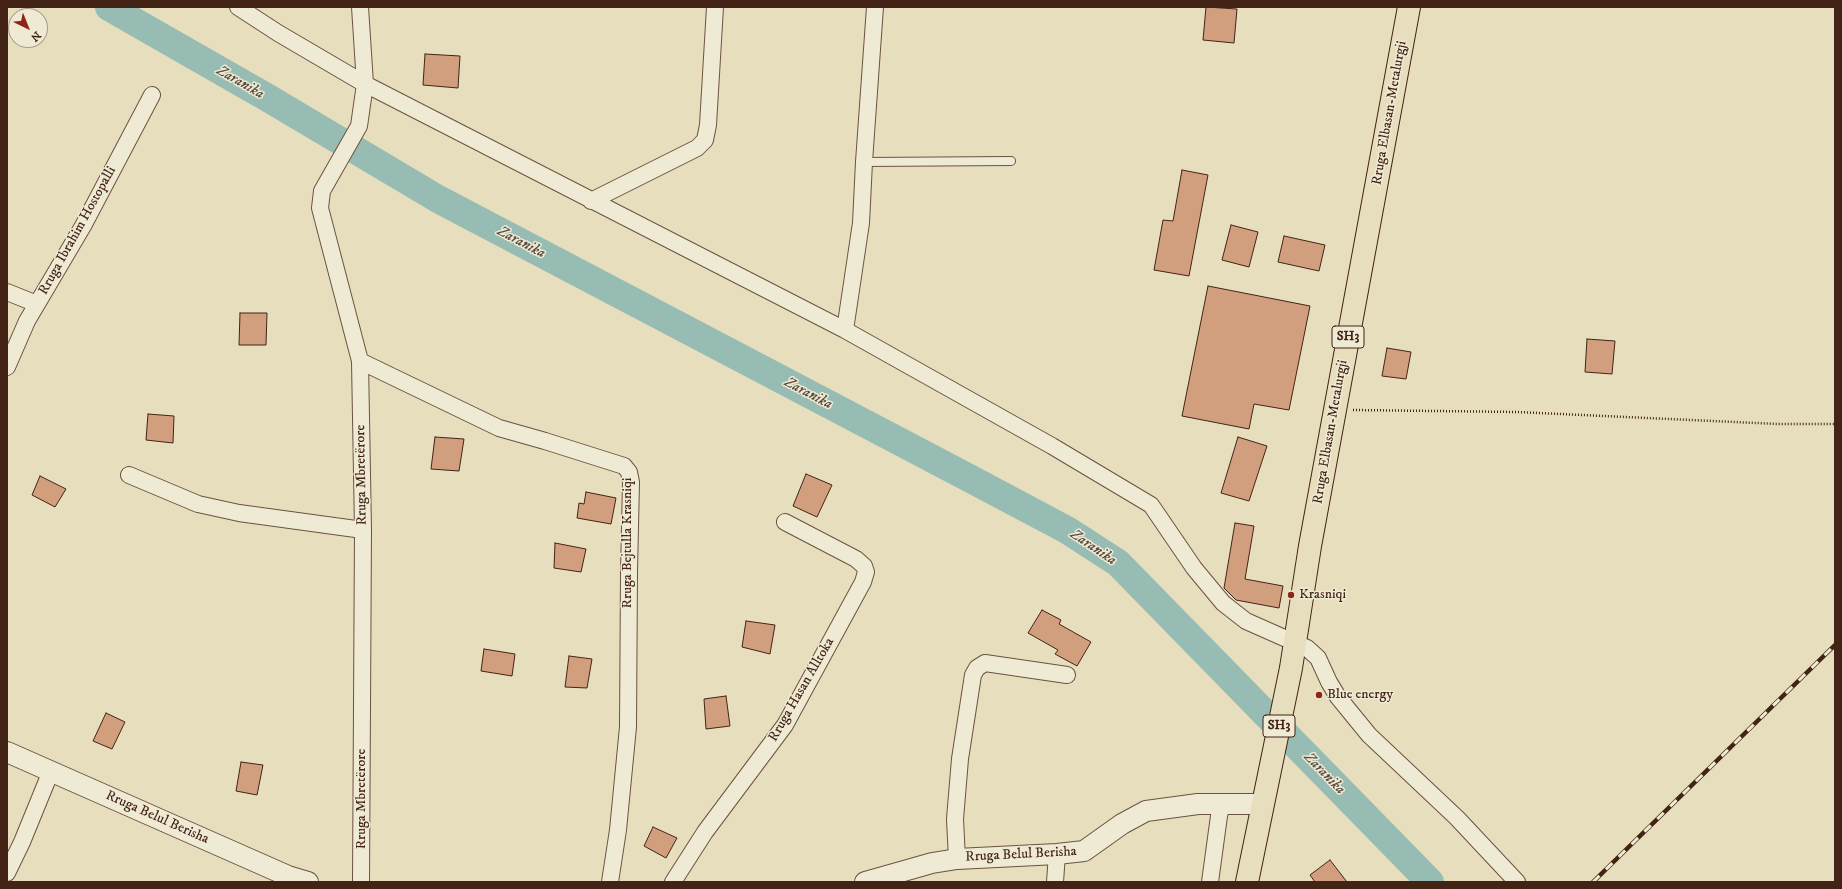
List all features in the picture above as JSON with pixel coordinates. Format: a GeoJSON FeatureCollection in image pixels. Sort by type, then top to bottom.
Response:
{"type":"FeatureCollection","features":[{"type":"Feature","properties":{"kind":"main road","name":"Rruga Elbasan-Metalurgji"},"geometry":{"type":"LineString","coordinates":[[1265,794],[1291,668],[1310,546],[1409,7]]}},
{"type":"Feature","properties":{"kind":"main road","name":"SH3"},"geometry":{"type":"LineString","coordinates":[[1247,882],[1265,794]]}},
{"type":"Feature","properties":{"kind":"street"},"geometry":{"type":"LineString","coordinates":[[238,7],[278,33],[365,84],[845,330],[1052,446],[1151,505],[1194,568],[1223,603],[1246,621],[1307,648],[1318,658],[1338,697],[1369,735],[1457,818],[1516,882]]}},
{"type":"Feature","properties":{"kind":"street","name":"Rruga Mbretërore"},"geometry":{"type":"LineString","coordinates":[[360,7],[365,84],[359,126],[322,190],[320,208],[360,361],[363,530],[361,882]]}},
{"type":"Feature","properties":{"kind":"street"},"geometry":{"type":"LineString","coordinates":[[592,201],[697,148],[705,140],[708,125],[715,7]]}},
{"type":"Feature","properties":{"kind":"street"},"geometry":{"type":"LineString","coordinates":[[845,330],[861,223],[874,7]]}},
{"type":"Feature","properties":{"kind":"street","name":"Rruga Ibrahim Hostopalli"},"geometry":{"type":"LineString","coordinates":[[7,367],[27,321],[82,226],[152,95]]}},
{"type":"Feature","properties":{"kind":"street"},"geometry":{"type":"LineString","coordinates":[[7,292],[37,304]]}},
{"type":"Feature","properties":{"kind":"street","name":"Rruga Bejtulla Krasniqi"},"geometry":{"type":"LineString","coordinates":[[360,361],[499,428],[624,466],[629,472],[631,482],[628,727],[618,830],[610,882]]}},
{"type":"Feature","properties":{"kind":"street"},"geometry":{"type":"LineString","coordinates":[[129,475],[198,504],[239,513],[363,530]]}},
{"type":"Feature","properties":{"kind":"street","name":"Rruga Hasan Alltoka"},"geometry":{"type":"LineString","coordinates":[[673,882],[705,832],[785,725],[863,582],[866,572],[864,566],[856,559],[785,522]]}},
{"type":"Feature","properties":{"kind":"street"},"geometry":{"type":"LineString","coordinates":[[957,859],[955,819],[959,774],[972,676],[977,668],[985,663],[1066,675]]}},
{"type":"Feature","properties":{"kind":"street","name":"Rruga Belul Berisha"},"geometry":{"type":"LineString","coordinates":[[7,752],[287,879],[308,882]]}},
{"type":"Feature","properties":{"kind":"street"},"geometry":{"type":"LineString","coordinates":[[7,873],[22,842],[51,771]]}},
{"type":"Feature","properties":{"kind":"street","name":"Rruga Belul Berisha"},"geometry":{"type":"LineString","coordinates":[[865,882],[932,862],[957,859],[1084,852],[1122,824],[1146,811],[1198,804],[1222,803],[1265,794]]}},
{"type":"Feature","properties":{"kind":"street"},"geometry":{"type":"LineString","coordinates":[[1210,882],[1222,803]]}},
{"type":"Feature","properties":{"kind":"street"},"geometry":{"type":"LineString","coordinates":[[1055,882],[1056,854]]}},
{"type":"Feature","properties":{"kind":"lane"},"geometry":{"type":"LineString","coordinates":[[864,162],[1011,161]]}},
{"type":"Feature","properties":{"kind":"path"},"geometry":{"type":"LineString","coordinates":[[1335,410],[1517,412],[1778,424],[1835,424]]}},
{"type":"Feature","properties":{"kind":"building"},"geometry":{"type":"Polygon","coordinates":[[[1206,7],[1237,9],[1234,43],[1203,40],[1206,7]]]}},
{"type":"Feature","properties":{"kind":"building"},"geometry":{"type":"Polygon","coordinates":[[[425,54],[460,56],[458,88],[423,85],[425,54]]]}},
{"type":"Feature","properties":{"kind":"building"},"geometry":{"type":"Polygon","coordinates":[[[1182,170],[1208,175],[1189,276],[1154,270],[1163,220],[1173,221],[1182,170]]]}},
{"type":"Feature","properties":{"kind":"building"},"geometry":{"type":"Polygon","coordinates":[[[1231,225],[1258,232],[1249,267],[1222,260],[1231,225]]]}},
{"type":"Feature","properties":{"kind":"building"},"geometry":{"type":"Polygon","coordinates":[[[1284,236],[1325,245],[1319,271],[1278,262],[1284,236]]]}},
{"type":"Feature","properties":{"kind":"building"},"geometry":{"type":"Polygon","coordinates":[[[1208,286],[1310,306],[1289,410],[1254,404],[1249,429],[1182,416],[1208,286]]]}},
{"type":"Feature","properties":{"kind":"building"},"geometry":{"type":"Polygon","coordinates":[[[240,313],[267,313],[266,345],[239,345],[240,313]]]}},
{"type":"Feature","properties":{"kind":"building"},"geometry":{"type":"Polygon","coordinates":[[[1587,339],[1615,341],[1612,374],[1585,372],[1587,339]]]}},
{"type":"Feature","properties":{"kind":"building"},"geometry":{"type":"Polygon","coordinates":[[[1387,348],[1411,352],[1406,379],[1382,376],[1387,348]]]}},
{"type":"Feature","properties":{"kind":"building"},"geometry":{"type":"Polygon","coordinates":[[[148,414],[174,416],[173,443],[146,440],[148,414]]]}},
{"type":"Feature","properties":{"kind":"building"},"geometry":{"type":"Polygon","coordinates":[[[435,437],[464,439],[459,471],[431,469],[435,437]]]}},
{"type":"Feature","properties":{"kind":"building"},"geometry":{"type":"Polygon","coordinates":[[[1238,437],[1267,446],[1249,501],[1221,493],[1238,437]]]}},
{"type":"Feature","properties":{"kind":"building"},"geometry":{"type":"Polygon","coordinates":[[[806,474],[832,485],[817,517],[793,506],[806,474]]]}},
{"type":"Feature","properties":{"kind":"building"},"geometry":{"type":"Polygon","coordinates":[[[40,476],[66,489],[55,507],[32,495],[40,476]]]}},
{"type":"Feature","properties":{"kind":"building"},"geometry":{"type":"Polygon","coordinates":[[[586,492],[616,498],[611,524],[577,518],[579,503],[584,504],[586,492]]]}},
{"type":"Feature","properties":{"kind":"building"},"geometry":{"type":"Polygon","coordinates":[[[1235,523],[1254,526],[1245,579],[1283,586],[1279,608],[1236,600],[1224,588],[1235,523]]]}},
{"type":"Feature","properties":{"kind":"building"},"geometry":{"type":"Polygon","coordinates":[[[555,543],[586,549],[581,572],[554,568],[555,543]]]}},
{"type":"Feature","properties":{"kind":"building"},"geometry":{"type":"Polygon","coordinates":[[[1042,610],[1061,620],[1059,624],[1091,642],[1077,666],[1055,654],[1058,650],[1028,633],[1042,610]]]}},
{"type":"Feature","properties":{"kind":"building"},"geometry":{"type":"Polygon","coordinates":[[[746,621],[775,625],[770,654],[742,647],[746,621]]]}},
{"type":"Feature","properties":{"kind":"building"},"geometry":{"type":"Polygon","coordinates":[[[484,649],[515,654],[512,676],[481,671],[484,649]]]}},
{"type":"Feature","properties":{"kind":"building"},"geometry":{"type":"Polygon","coordinates":[[[569,656],[592,659],[587,688],[565,687],[569,656]]]}},
{"type":"Feature","properties":{"kind":"building"},"geometry":{"type":"Polygon","coordinates":[[[726,696],[730,726],[706,729],[704,699],[726,696]]]}},
{"type":"Feature","properties":{"kind":"building"},"geometry":{"type":"Polygon","coordinates":[[[106,713],[125,722],[112,749],[93,741],[106,713]]]}},
{"type":"Feature","properties":{"kind":"building"},"geometry":{"type":"Polygon","coordinates":[[[241,762],[263,765],[257,795],[236,791],[241,762]]]}},
{"type":"Feature","properties":{"kind":"building"},"geometry":{"type":"Polygon","coordinates":[[[653,827],[677,838],[666,858],[644,846],[653,827]]]}},
{"type":"Feature","properties":{"kind":"building"},"geometry":{"type":"Polygon","coordinates":[[[1330,860],[1347,882],[1315,882],[1310,875],[1330,860]]]}},
{"type":"Feature","properties":{"kind":"waterway","name":"Zaranika"},"geometry":{"type":"LineString","coordinates":[[109,7],[268,98],[438,199],[1067,530],[1118,563],[1430,882]]}},
{"type":"Feature","properties":{"kind":"railway"},"geometry":{"type":"LineString","coordinates":[[1593,882],[1835,645]]}},
{"type":"Feature","properties":{"kind":"place","name":"Krasniqi"},"geometry":{"type":"Point","coordinates":[1291,595]}},
{"type":"Feature","properties":{"kind":"place","name":"Blue energy"},"geometry":{"type":"Point","coordinates":[1319,695]}}]}
